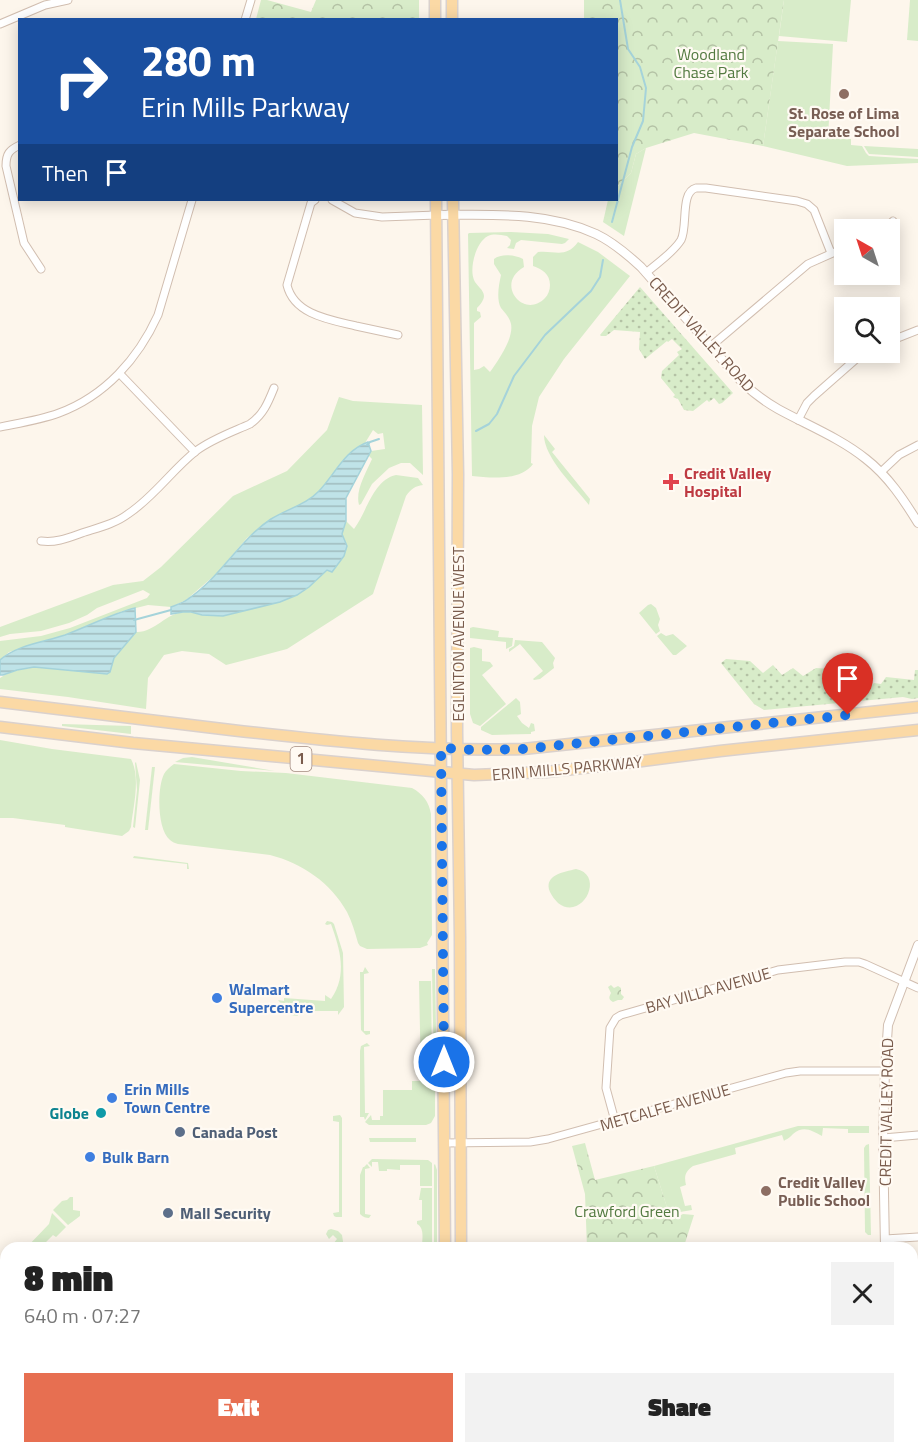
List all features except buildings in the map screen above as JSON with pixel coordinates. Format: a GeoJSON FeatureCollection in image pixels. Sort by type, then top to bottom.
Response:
{"type":"FeatureCollection","features":[{"type":"Feature","properties":{"kind":"main road"},"geometry":{"type":"LineString","coordinates":[[435,0],[435,18]]}},
{"type":"Feature","properties":{"kind":"main road"},"geometry":{"type":"LineString","coordinates":[[452,0],[452,18]]}},
{"type":"Feature","properties":{"kind":"main road","name":"EGLINTON AVENUE WEST"},"geometry":{"type":"LineString","coordinates":[[436,201],[445,1242]]}},
{"type":"Feature","properties":{"kind":"main road","name":"EGLINTON AVENUE WEST"},"geometry":{"type":"LineString","coordinates":[[453,201],[458,474],[461,1242]]}},
{"type":"Feature","properties":{"kind":"main road","name":"ERIN MILLS PARKWAY"},"geometry":{"type":"LineString","coordinates":[[0,702],[274,735],[357,743],[475,750],[523,749],[918,707]]}},
{"type":"Feature","properties":{"kind":"main road","name":"ERIN MILLS PARKWAY"},"geometry":{"type":"LineString","coordinates":[[0,727],[133,743],[474,775],[546,772],[918,730]]}},
{"type":"Feature","properties":{"kind":"street"},"geometry":{"type":"LineString","coordinates":[[0,24],[45,5],[68,0]]}},
{"type":"Feature","properties":{"kind":"street"},"geometry":{"type":"LineString","coordinates":[[245,18],[248,1]]}},
{"type":"Feature","properties":{"kind":"street"},"geometry":{"type":"LineString","coordinates":[[18,146],[10,150],[6,157],[6,166],[24,243],[41,269]]}},
{"type":"Feature","properties":{"kind":"street"},"geometry":{"type":"LineString","coordinates":[[646,273],[676,247],[682,238],[688,193],[694,188],[807,204],[814,210],[831,253]]}},
{"type":"Feature","properties":{"kind":"street"},"geometry":{"type":"LineString","coordinates":[[0,427],[42,418],[79,404],[120,374],[135,356],[158,315],[192,201]]}},
{"type":"Feature","properties":{"kind":"street"},"geometry":{"type":"LineString","coordinates":[[314,201],[311,203],[287,285],[291,296],[307,310],[322,318],[398,336]]}},
{"type":"Feature","properties":{"kind":"street"},"geometry":{"type":"LineString","coordinates":[[334,201],[355,213],[382,218],[436,215]]}},
{"type":"Feature","properties":{"kind":"street","name":"CREDIT VALLEY ROAD"},"geometry":{"type":"LineString","coordinates":[[436,215],[519,215],[576,226],[597,234],[614,245],[646,273],[751,391],[777,409],[853,449],[867,459],[896,489],[918,524]]}},
{"type":"Feature","properties":{"kind":"street"},"geometry":{"type":"LineString","coordinates":[[710,347],[808,264],[834,252]]}},
{"type":"Feature","properties":{"kind":"street"},"geometry":{"type":"LineString","coordinates":[[900,337],[918,330]]}},
{"type":"Feature","properties":{"kind":"street"},"geometry":{"type":"LineString","coordinates":[[798,420],[807,403],[852,363]]}},
{"type":"Feature","properties":{"kind":"street"},"geometry":{"type":"LineString","coordinates":[[120,374],[195,452]]}},
{"type":"Feature","properties":{"kind":"street"},"geometry":{"type":"LineString","coordinates":[[41,541],[62,540],[104,526],[128,514],[195,452],[206,444],[255,420],[261,414],[274,388]]}},
{"type":"Feature","properties":{"kind":"street"},"geometry":{"type":"LineString","coordinates":[[881,472],[899,455],[918,445]]}},
{"type":"Feature","properties":{"kind":"street","name":"CREDIT VALLEY ROAD"},"geometry":{"type":"LineString","coordinates":[[885,1242],[883,1138],[888,1025],[918,945]]}},
{"type":"Feature","properties":{"kind":"street","name":"BAY VILLA AVENUE"},"geometry":{"type":"LineString","coordinates":[[615,1121],[606,1088],[610,1028],[616,1018],[621,1015],[769,972],[844,962],[865,964],[918,988]]}},
{"type":"Feature","properties":{"kind":"street","name":"METCALFE AVENUE"},"geometry":{"type":"LineString","coordinates":[[444,1143],[530,1142],[552,1138],[786,1073],[885,1071]]}},
{"type":"Feature","properties":{"kind":"street"},"geometry":{"type":"LineString","coordinates":[[883,1138],[918,1135]]}},
{"type":"Feature","properties":{"kind":"street"},"geometry":{"type":"LineString","coordinates":[[890,1242],[918,1237]]}},
{"type":"Feature","properties":{"kind":"green space"},"geometry":{"type":"Polygon","coordinates":[[[261,0],[311,12],[316,0],[419,0],[419,18],[256,18],[261,0]]]}},
{"type":"Feature","properties":{"kind":"green space","name":"Woodland Chase Park"},"geometry":{"type":"Polygon","coordinates":[[[584,0],[784,0],[763,146],[694,133],[646,148],[636,154],[631,173],[618,186],[618,18],[584,18],[584,0]]]}},
{"type":"Feature","properties":{"kind":"green space"},"geometry":{"type":"Polygon","coordinates":[[[784,0],[851,0],[847,42],[779,36],[784,0]]]}},
{"type":"Feature","properties":{"kind":"green space"},"geometry":{"type":"Polygon","coordinates":[[[910,0],[918,0],[918,41],[907,40],[910,0]]]}},
{"type":"Feature","properties":{"kind":"green space"},"geometry":{"type":"Polygon","coordinates":[[[778,41],[833,44],[828,138],[851,139],[851,145],[862,146],[869,156],[918,159],[918,163],[847,166],[763,146],[778,41]]]}},
{"type":"Feature","properties":{"kind":"green space"},"geometry":{"type":"Polygon","coordinates":[[[864,146],[918,149],[918,157],[869,154],[864,146]]]}},
{"type":"Feature","properties":{"kind":"green space"},"geometry":{"type":"Polygon","coordinates":[[[646,148],[624,236],[603,222],[608,201],[618,201],[618,186],[631,173],[636,154],[646,148]]]}},
{"type":"Feature","properties":{"kind":"green space"},"geometry":{"type":"Polygon","coordinates":[[[511,232],[548,234],[569,239],[562,244],[521,240],[516,243],[514,249],[507,248],[511,240],[507,236],[495,234],[488,236],[480,244],[472,269],[475,282],[484,296],[477,308],[481,317],[474,323],[474,370],[484,366],[490,372],[505,349],[510,336],[510,322],[499,300],[501,275],[494,264],[494,259],[497,257],[508,255],[523,259],[524,267],[515,274],[512,290],[515,297],[529,305],[537,304],[545,298],[550,289],[547,275],[533,266],[533,257],[538,252],[564,252],[578,242],[598,252],[630,276],[564,359],[539,397],[532,426],[531,463],[533,464],[513,476],[496,478],[472,476],[468,234],[511,232]]]}},
{"type":"Feature","properties":{"kind":"green space"},"geometry":{"type":"Polygon","coordinates":[[[640,287],[733,393],[722,403],[719,404],[714,398],[709,402],[707,400],[693,411],[684,410],[678,399],[673,397],[675,395],[661,378],[662,371],[679,355],[677,352],[682,349],[672,339],[645,359],[639,349],[640,332],[614,330],[606,336],[600,335],[640,287]]]}},
{"type":"Feature","properties":{"kind":"green space"},"geometry":{"type":"Polygon","coordinates":[[[339,397],[353,401],[422,405],[423,475],[410,463],[401,463],[389,468],[372,484],[359,505],[358,493],[372,459],[368,455],[371,451],[385,449],[383,433],[378,434],[373,430],[365,443],[344,460],[319,492],[270,520],[247,538],[216,574],[186,600],[171,607],[148,605],[120,612],[65,635],[9,652],[0,660],[0,641],[41,636],[70,628],[147,598],[150,594],[143,590],[97,608],[69,623],[41,631],[0,637],[0,627],[113,585],[143,581],[161,567],[233,496],[287,471],[327,430],[339,397]]]}},
{"type":"Feature","properties":{"kind":"green space"},"geometry":{"type":"Polygon","coordinates":[[[544,435],[555,449],[552,452],[590,499],[589,505],[555,463],[545,444],[544,435]]]}},
{"type":"Feature","properties":{"kind":"green space"},"geometry":{"type":"Polygon","coordinates":[[[396,475],[418,478],[423,485],[413,488],[406,496],[373,594],[287,649],[226,665],[209,654],[182,651],[164,655],[148,678],[146,709],[0,689],[0,678],[23,669],[52,668],[107,674],[114,658],[136,632],[149,629],[178,613],[188,612],[202,615],[297,595],[324,572],[347,546],[342,534],[346,521],[354,529],[376,490],[388,478],[396,475]]]}},
{"type":"Feature","properties":{"kind":"green space"},"geometry":{"type":"Polygon","coordinates":[[[651,604],[656,608],[660,619],[658,625],[660,631],[656,634],[639,613],[651,604]]]}},
{"type":"Feature","properties":{"kind":"green space"},"geometry":{"type":"Polygon","coordinates":[[[470,628],[499,631],[498,637],[513,638],[512,646],[506,649],[506,642],[470,638],[470,628]]]}},
{"type":"Feature","properties":{"kind":"green space"},"geometry":{"type":"Polygon","coordinates":[[[661,633],[666,636],[673,634],[687,646],[673,655],[657,636],[661,633]]]}},
{"type":"Feature","properties":{"kind":"green space"},"geometry":{"type":"Polygon","coordinates":[[[515,640],[542,642],[555,658],[554,668],[540,679],[534,680],[543,671],[520,644],[509,652],[515,640]]]}},
{"type":"Feature","properties":{"kind":"green space"},"geometry":{"type":"Polygon","coordinates":[[[470,648],[482,649],[482,661],[490,662],[493,666],[482,675],[506,704],[480,726],[473,723],[470,714],[470,648]]]}},
{"type":"Feature","properties":{"kind":"green space"},"geometry":{"type":"Polygon","coordinates":[[[726,659],[750,661],[763,673],[773,665],[782,675],[793,668],[803,676],[816,668],[830,669],[829,675],[834,678],[833,691],[862,694],[874,683],[881,684],[886,677],[914,680],[915,670],[918,670],[918,698],[903,697],[764,710],[754,704],[721,663],[726,659]]]}},
{"type":"Feature","properties":{"kind":"green space"},"geometry":{"type":"Polygon","coordinates":[[[516,698],[520,702],[521,714],[517,716],[529,728],[531,723],[534,724],[535,731],[531,734],[492,735],[481,730],[481,727],[516,698]]]}},
{"type":"Feature","properties":{"kind":"green space"},"geometry":{"type":"Polygon","coordinates":[[[62,724],[131,726],[131,734],[62,726],[62,724]]]}},
{"type":"Feature","properties":{"kind":"green space"},"geometry":{"type":"Polygon","coordinates":[[[0,740],[131,759],[136,784],[129,831],[122,836],[65,827],[65,825],[0,818],[0,740]]]}},
{"type":"Feature","properties":{"kind":"green space"},"geometry":{"type":"Polygon","coordinates":[[[192,757],[275,771],[175,762],[192,757]]]}},
{"type":"Feature","properties":{"kind":"green space"},"geometry":{"type":"Polygon","coordinates":[[[136,762],[140,780],[135,828],[133,827],[137,790],[136,762]]]}},
{"type":"Feature","properties":{"kind":"green space"},"geometry":{"type":"Polygon","coordinates":[[[174,764],[286,773],[416,790],[427,802],[431,814],[432,935],[428,945],[420,948],[367,949],[358,943],[347,912],[333,892],[304,869],[270,855],[178,844],[171,841],[163,827],[159,798],[164,774],[174,764]]]}},
{"type":"Feature","properties":{"kind":"green space"},"geometry":{"type":"Polygon","coordinates":[[[152,767],[155,767],[148,830],[145,830],[152,767]]]}},
{"type":"Feature","properties":{"kind":"green space"},"geometry":{"type":"Polygon","coordinates":[[[134,856],[188,863],[189,869],[187,869],[187,864],[133,858],[134,856]]]}},
{"type":"Feature","properties":{"kind":"green space"},"geometry":{"type":"Polygon","coordinates":[[[576,869],[585,873],[590,887],[582,902],[575,907],[567,907],[558,903],[550,892],[549,882],[556,875],[576,869]]]}},
{"type":"Feature","properties":{"kind":"green space"},"geometry":{"type":"Polygon","coordinates":[[[327,921],[334,924],[343,953],[344,1007],[338,1015],[338,1011],[298,1011],[298,1016],[290,1015],[293,1011],[278,1000],[284,1001],[284,998],[325,1001],[325,995],[331,999],[336,990],[341,962],[331,924],[325,924],[327,921]]]}},
{"type":"Feature","properties":{"kind":"green space"},"geometry":{"type":"Polygon","coordinates":[[[365,967],[369,973],[364,974],[364,1031],[370,1031],[370,1034],[366,1035],[361,1030],[360,972],[363,972],[365,967]]]}},
{"type":"Feature","properties":{"kind":"green space"},"geometry":{"type":"Polygon","coordinates":[[[432,969],[435,969],[437,1087],[434,1074],[432,969]]]}},
{"type":"Feature","properties":{"kind":"green space"},"geometry":{"type":"Polygon","coordinates":[[[419,981],[431,981],[435,1116],[431,1123],[426,1125],[369,1125],[365,1122],[371,1115],[372,1120],[380,1120],[380,1116],[383,1116],[383,1090],[412,1090],[412,1081],[421,1081],[419,981]]]}},
{"type":"Feature","properties":{"kind":"green space"},"geometry":{"type":"Polygon","coordinates":[[[611,985],[614,988],[618,986],[621,988],[621,994],[624,997],[622,1000],[613,1002],[610,1000],[611,993],[608,987],[611,985]]]}},
{"type":"Feature","properties":{"kind":"green space"},"geometry":{"type":"Polygon","coordinates":[[[367,1043],[370,1046],[364,1047],[365,1113],[369,1113],[365,1120],[364,1117],[360,1117],[360,1051],[361,1046],[367,1043]]]}},
{"type":"Feature","properties":{"kind":"green space"},"geometry":{"type":"Polygon","coordinates":[[[340,1115],[342,1118],[342,1217],[336,1217],[333,1213],[339,1212],[339,1122],[333,1121],[333,1116],[340,1115]]]}},
{"type":"Feature","properties":{"kind":"green space"},"geometry":{"type":"Polygon","coordinates":[[[798,1126],[869,1126],[869,1133],[848,1133],[848,1129],[823,1128],[822,1136],[804,1129],[797,1131],[784,1141],[782,1135],[735,1148],[736,1154],[693,1166],[688,1170],[685,1177],[686,1185],[680,1187],[685,1206],[691,1205],[692,1210],[670,1217],[654,1166],[798,1126]]]}},
{"type":"Feature","properties":{"kind":"green space"},"geometry":{"type":"Polygon","coordinates":[[[369,1138],[416,1138],[416,1142],[370,1142],[369,1138]]]}},
{"type":"Feature","properties":{"kind":"green space","name":"Crawford Green"},"geometry":{"type":"Polygon","coordinates":[[[585,1143],[595,1180],[654,1166],[671,1220],[683,1214],[694,1215],[685,1242],[587,1242],[585,1194],[572,1146],[585,1143]]]}},
{"type":"Feature","properties":{"kind":"green space"},"geometry":{"type":"Polygon","coordinates":[[[869,1144],[871,1235],[865,1232],[864,1148],[869,1144]]]}},
{"type":"Feature","properties":{"kind":"green space"},"geometry":{"type":"Polygon","coordinates":[[[372,1159],[428,1160],[432,1163],[432,1186],[420,1186],[420,1165],[400,1165],[400,1170],[379,1171],[378,1162],[372,1162],[372,1167],[368,1163],[372,1159]]]}},
{"type":"Feature","properties":{"kind":"green space"},"geometry":{"type":"Polygon","coordinates":[[[367,1164],[370,1168],[365,1169],[365,1214],[371,1215],[369,1218],[360,1214],[360,1175],[367,1164]]]}},
{"type":"Feature","properties":{"kind":"green space"},"geometry":{"type":"Polygon","coordinates":[[[434,1165],[437,1170],[437,1242],[434,1242],[434,1165]]]}},
{"type":"Feature","properties":{"kind":"green space"},"geometry":{"type":"Polygon","coordinates":[[[421,1188],[432,1188],[432,1242],[423,1242],[422,1231],[417,1224],[417,1221],[422,1220],[422,1200],[419,1200],[421,1188]]]}},
{"type":"Feature","properties":{"kind":"green space"},"geometry":{"type":"Polygon","coordinates":[[[73,1197],[73,1210],[80,1211],[80,1216],[68,1225],[53,1210],[73,1197]]]}},
{"type":"Feature","properties":{"kind":"green space"},"geometry":{"type":"Polygon","coordinates":[[[52,1213],[66,1227],[56,1237],[53,1235],[46,1242],[32,1242],[49,1224],[52,1213]]]}},
{"type":"Feature","properties":{"kind":"green space"},"geometry":{"type":"Polygon","coordinates":[[[328,1230],[338,1231],[342,1235],[343,1242],[335,1242],[337,1239],[333,1235],[329,1239],[326,1234],[328,1230]]]}},
{"type":"Feature","properties":{"kind":"water"},"geometry":{"type":"Polygon","coordinates":[[[368,442],[371,451],[346,498],[346,521],[342,534],[347,546],[344,556],[332,572],[327,570],[309,587],[280,602],[223,616],[191,612],[171,614],[171,607],[184,602],[210,581],[249,537],[271,519],[314,496],[353,451],[368,442]]]}},
{"type":"Feature","properties":{"kind":"water"},"geometry":{"type":"Polygon","coordinates":[[[135,608],[136,632],[114,658],[110,672],[107,674],[34,667],[0,675],[0,660],[14,651],[65,635],[135,608]]]}},
{"type":"Feature","properties":{"kind":"waterway"},"geometry":{"type":"LineString","coordinates":[[618,200],[632,147],[643,121],[646,88],[640,67],[628,49],[620,0]]}},
{"type":"Feature","properties":{"kind":"waterway"},"geometry":{"type":"LineString","coordinates":[[612,222],[618,201]]}},
{"type":"Feature","properties":{"kind":"waterway"},"geometry":{"type":"LineString","coordinates":[[476,431],[489,424],[497,414],[514,376],[545,335],[591,291],[600,277],[603,260]]}},
{"type":"Feature","properties":{"kind":"waterway"},"geometry":{"type":"LineString","coordinates":[[367,445],[379,439]]}},
{"type":"Feature","properties":{"kind":"waterway"},"geometry":{"type":"LineString","coordinates":[[134,620],[171,610]]}},
{"type":"Feature","properties":{"kind":"place","name":"St. Rose of Lima Separate School"},"geometry":{"type":"Point","coordinates":[844,94]}},
{"type":"Feature","properties":{"kind":"place","name":"Credit Valley Hospital"},"geometry":{"type":"Point","coordinates":[671,482]}},
{"type":"Feature","properties":{"kind":"place","name":"Walmart Supercentre"},"geometry":{"type":"Point","coordinates":[217,998]}},
{"type":"Feature","properties":{"kind":"place","name":"Erin Mills Town Centre"},"geometry":{"type":"Point","coordinates":[112,1098]}},
{"type":"Feature","properties":{"kind":"place","name":"Globe"},"geometry":{"type":"Point","coordinates":[101,1113]}},
{"type":"Feature","properties":{"kind":"place","name":"Canada Post"},"geometry":{"type":"Point","coordinates":[180,1132]}},
{"type":"Feature","properties":{"kind":"place","name":"Bulk Barn"},"geometry":{"type":"Point","coordinates":[90,1157]}},
{"type":"Feature","properties":{"kind":"place","name":"Credit Valley Public School"},"geometry":{"type":"Point","coordinates":[766,1191]}},
{"type":"Feature","properties":{"kind":"place","name":"Mall Security"},"geometry":{"type":"Point","coordinates":[168,1213]}},
{"type":"Feature","properties":{"kind":"route"},"geometry":{"type":"LineString","coordinates":[[444,1062],[441,748],[523,749],[848,715]]}}]}
